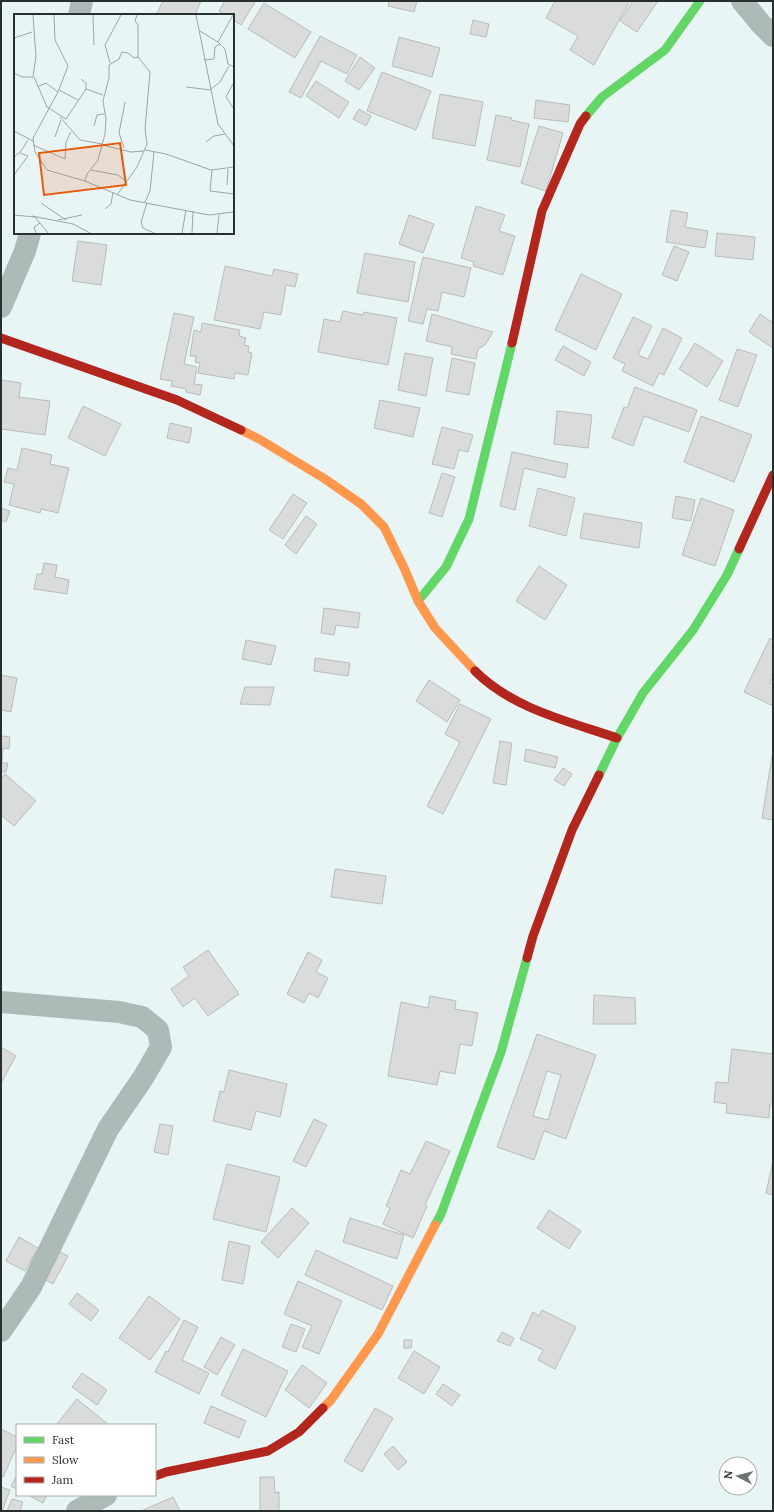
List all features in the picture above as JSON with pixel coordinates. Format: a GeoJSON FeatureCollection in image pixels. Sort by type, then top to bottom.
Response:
{"type":"FeatureCollection","features":[{"type":"Feature","properties":{"kind":"street"},"geometry":{"type":"LineString","coordinates":[[79,14],[82,1]]}},
{"type":"Feature","properties":{"kind":"street"},"geometry":{"type":"LineString","coordinates":[[418,601],[446,567],[469,519],[526,288],[542,212],[580,124],[602,97],[665,50],[688,20],[700,1]]}},
{"type":"Feature","properties":{"kind":"street"},"geometry":{"type":"LineString","coordinates":[[742,1],[773,36]]}},
{"type":"Feature","properties":{"kind":"street"},"geometry":{"type":"LineString","coordinates":[[1,307],[25,251],[30,234]]}},
{"type":"Feature","properties":{"kind":"street"},"geometry":{"type":"LineString","coordinates":[[1,338],[177,400],[259,439],[325,479],[361,504],[384,527],[406,570],[418,601],[446,640],[485,681],[510,698],[537,711],[616,738]]}},
{"type":"Feature","properties":{"kind":"street"},"geometry":{"type":"LineString","coordinates":[[156,1476],[166,1472],[268,1451],[299,1432],[331,1400],[378,1334],[441,1214],[501,1052],[535,928],[572,830],[616,738],[643,693],[693,630],[727,575],[773,475]]}},
{"type":"Feature","properties":{"kind":"street"},"geometry":{"type":"LineString","coordinates":[[1,1002],[119,1012],[142,1017],[158,1030],[161,1047],[143,1078],[108,1129],[31,1287],[1,1331]]}},
{"type":"Feature","properties":{"kind":"street"},"geometry":{"type":"LineString","coordinates":[[77,1511],[104,1496]]}},
{"type":"Feature","properties":{"kind":"building"},"geometry":{"type":"Polygon","coordinates":[[[163,1],[201,1],[195,14],[157,13],[163,1]]]}},
{"type":"Feature","properties":{"kind":"building"},"geometry":{"type":"Polygon","coordinates":[[[225,1],[255,2],[241,25],[234,21],[234,14],[223,14],[219,11],[225,1]]]}},
{"type":"Feature","properties":{"kind":"building"},"geometry":{"type":"Polygon","coordinates":[[[389,1],[417,1],[414,12],[388,6],[389,1]]]}},
{"type":"Feature","properties":{"kind":"building"},"geometry":{"type":"Polygon","coordinates":[[[555,1],[630,1],[594,65],[570,50],[578,36],[546,18],[555,1]]]}},
{"type":"Feature","properties":{"kind":"building"},"geometry":{"type":"Polygon","coordinates":[[[633,1],[658,1],[637,32],[620,21],[633,1]]]}},
{"type":"Feature","properties":{"kind":"building"},"geometry":{"type":"Polygon","coordinates":[[[264,3],[311,32],[295,58],[248,29],[264,3]]]}},
{"type":"Feature","properties":{"kind":"building"},"geometry":{"type":"Polygon","coordinates":[[[473,20],[489,24],[486,37],[470,34],[473,20]]]}},
{"type":"Feature","properties":{"kind":"building"},"geometry":{"type":"Polygon","coordinates":[[[320,36],[357,55],[347,74],[321,61],[301,98],[289,92],[320,36]]]}},
{"type":"Feature","properties":{"kind":"building"},"geometry":{"type":"Polygon","coordinates":[[[399,37],[440,48],[432,77],[392,66],[399,37]]]}},
{"type":"Feature","properties":{"kind":"building"},"geometry":{"type":"Polygon","coordinates":[[[360,57],[375,68],[359,90],[345,81],[360,57]]]}},
{"type":"Feature","properties":{"kind":"building"},"geometry":{"type":"Polygon","coordinates":[[[382,72],[431,91],[416,130],[367,111],[382,72]]]}},
{"type":"Feature","properties":{"kind":"building"},"geometry":{"type":"Polygon","coordinates":[[[316,81],[349,102],[339,118],[306,96],[316,81]]]}},
{"type":"Feature","properties":{"kind":"building"},"geometry":{"type":"Polygon","coordinates":[[[440,94],[483,102],[475,146],[432,138],[440,94]]]}},
{"type":"Feature","properties":{"kind":"building"},"geometry":{"type":"Polygon","coordinates":[[[536,100],[570,105],[568,122],[534,118],[536,100]]]}},
{"type":"Feature","properties":{"kind":"building"},"geometry":{"type":"Polygon","coordinates":[[[359,109],[371,116],[366,126],[353,119],[359,109]]]}},
{"type":"Feature","properties":{"kind":"building"},"geometry":{"type":"Polygon","coordinates":[[[496,115],[512,118],[511,120],[529,124],[520,167],[487,160],[496,115]]]}},
{"type":"Feature","properties":{"kind":"building"},"geometry":{"type":"Polygon","coordinates":[[[539,126],[563,133],[546,191],[521,183],[539,126]]]}},
{"type":"Feature","properties":{"kind":"building"},"geometry":{"type":"Polygon","coordinates":[[[476,206],[505,215],[499,231],[515,236],[503,275],[473,266],[474,262],[461,258],[476,206]]]}},
{"type":"Feature","properties":{"kind":"building"},"geometry":{"type":"Polygon","coordinates":[[[671,210],[688,213],[685,227],[708,231],[705,248],[666,242],[671,210]]]}},
{"type":"Feature","properties":{"kind":"building"},"geometry":{"type":"Polygon","coordinates":[[[409,215],[434,224],[423,253],[399,244],[409,215]]]}},
{"type":"Feature","properties":{"kind":"building"},"geometry":{"type":"Polygon","coordinates":[[[717,233],[755,237],[753,260],[715,256],[717,233]]]}},
{"type":"Feature","properties":{"kind":"building"},"geometry":{"type":"Polygon","coordinates":[[[78,241],[107,245],[101,285],[72,281],[78,241]]]}},
{"type":"Feature","properties":{"kind":"building"},"geometry":{"type":"Polygon","coordinates":[[[674,246],[689,252],[677,281],[662,275],[674,246]]]}},
{"type":"Feature","properties":{"kind":"building"},"geometry":{"type":"Polygon","coordinates":[[[365,253],[415,262],[408,302],[357,293],[365,253]]]}},
{"type":"Feature","properties":{"kind":"building"},"geometry":{"type":"Polygon","coordinates":[[[423,257],[471,268],[464,297],[442,292],[438,311],[427,309],[423,324],[408,321],[423,257]]]}},
{"type":"Feature","properties":{"kind":"building"},"geometry":{"type":"Polygon","coordinates":[[[225,266],[272,276],[274,269],[298,274],[295,287],[286,285],[281,315],[264,312],[260,329],[214,320],[225,266]]]}},
{"type":"Feature","properties":{"kind":"building"},"geometry":{"type":"Polygon","coordinates":[[[581,274],[622,294],[596,350],[555,330],[581,274]]]}},
{"type":"Feature","properties":{"kind":"building"},"geometry":{"type":"Polygon","coordinates":[[[343,311],[363,315],[364,312],[397,318],[388,365],[318,352],[324,319],[340,322],[343,311]]]}},
{"type":"Feature","properties":{"kind":"building"},"geometry":{"type":"Polygon","coordinates":[[[174,313],[194,317],[184,364],[197,367],[194,384],[202,385],[200,395],[186,392],[186,389],[171,386],[172,381],[160,379],[174,313]]]}},
{"type":"Feature","properties":{"kind":"building"},"geometry":{"type":"Polygon","coordinates":[[[432,314],[493,332],[485,345],[478,349],[476,359],[451,354],[452,347],[426,341],[432,314]]]}},
{"type":"Feature","properties":{"kind":"building"},"geometry":{"type":"Polygon","coordinates":[[[760,314],[773,323],[773,348],[749,332],[760,314]]]}},
{"type":"Feature","properties":{"kind":"building"},"geometry":{"type":"Polygon","coordinates":[[[633,317],[652,326],[638,355],[648,359],[663,328],[682,338],[664,375],[659,373],[653,386],[622,371],[625,364],[613,358],[633,317]]]}},
{"type":"Feature","properties":{"kind":"building"},"geometry":{"type":"Polygon","coordinates":[[[202,323],[240,330],[239,336],[246,338],[244,345],[249,346],[248,352],[252,353],[248,375],[235,373],[234,379],[198,373],[200,363],[195,362],[196,356],[190,356],[194,330],[201,332],[202,323]]]}},
{"type":"Feature","properties":{"kind":"building"},"geometry":{"type":"Polygon","coordinates":[[[695,343],[723,361],[707,387],[679,369],[695,343]]]}},
{"type":"Feature","properties":{"kind":"building"},"geometry":{"type":"Polygon","coordinates":[[[563,346],[591,362],[584,376],[555,360],[563,346]]]}},
{"type":"Feature","properties":{"kind":"building"},"geometry":{"type":"Polygon","coordinates":[[[737,349],[757,355],[738,407],[719,400],[737,349]]]}},
{"type":"Feature","properties":{"kind":"building"},"geometry":{"type":"Polygon","coordinates":[[[405,353],[433,358],[426,396],[398,390],[405,353]]]}},
{"type":"Feature","properties":{"kind":"building"},"geometry":{"type":"Polygon","coordinates":[[[452,358],[475,363],[469,395],[446,391],[452,358]]]}},
{"type":"Feature","properties":{"kind":"building"},"geometry":{"type":"Polygon","coordinates":[[[1,380],[21,383],[19,397],[50,401],[45,435],[1,429],[1,380]]]}},
{"type":"Feature","properties":{"kind":"building"},"geometry":{"type":"Polygon","coordinates":[[[635,387],[697,410],[689,432],[644,416],[633,446],[612,438],[624,407],[627,408],[635,387]]]}},
{"type":"Feature","properties":{"kind":"building"},"geometry":{"type":"Polygon","coordinates":[[[380,400],[420,408],[413,437],[374,428],[380,400]]]}},
{"type":"Feature","properties":{"kind":"building"},"geometry":{"type":"Polygon","coordinates":[[[83,406],[121,424],[105,456],[68,438],[83,406]]]}},
{"type":"Feature","properties":{"kind":"building"},"geometry":{"type":"Polygon","coordinates":[[[557,411],[592,415],[588,448],[554,444],[557,411]]]}},
{"type":"Feature","properties":{"kind":"building"},"geometry":{"type":"Polygon","coordinates":[[[701,416],[752,435],[734,482],[684,462],[701,416]]]}},
{"type":"Feature","properties":{"kind":"building"},"geometry":{"type":"Polygon","coordinates":[[[170,423],[192,428],[189,443],[167,438],[170,423]]]}},
{"type":"Feature","properties":{"kind":"building"},"geometry":{"type":"Polygon","coordinates":[[[442,427],[473,435],[468,452],[459,450],[454,469],[432,464],[442,427]]]}},
{"type":"Feature","properties":{"kind":"building"},"geometry":{"type":"Polygon","coordinates":[[[22,448],[52,455],[50,464],[69,468],[58,513],[41,509],[40,513],[9,505],[14,484],[4,482],[8,468],[17,470],[22,448]]]}},
{"type":"Feature","properties":{"kind":"building"},"geometry":{"type":"Polygon","coordinates":[[[512,452],[568,464],[565,478],[524,468],[515,510],[500,506],[512,452]]]}},
{"type":"Feature","properties":{"kind":"building"},"geometry":{"type":"Polygon","coordinates":[[[442,473],[455,477],[442,517],[429,513],[442,473]]]}},
{"type":"Feature","properties":{"kind":"building"},"geometry":{"type":"Polygon","coordinates":[[[538,488],[575,498],[566,536],[529,526],[538,488]]]}},
{"type":"Feature","properties":{"kind":"building"},"geometry":{"type":"Polygon","coordinates":[[[293,494],[307,503],[283,539],[269,530],[293,494]]]}},
{"type":"Feature","properties":{"kind":"building"},"geometry":{"type":"Polygon","coordinates":[[[676,496],[695,500],[691,521],[672,518],[676,496]]]}},
{"type":"Feature","properties":{"kind":"building"},"geometry":{"type":"Polygon","coordinates":[[[701,498],[734,510],[715,566],[682,555],[701,498]]]}},
{"type":"Feature","properties":{"kind":"building"},"geometry":{"type":"Polygon","coordinates":[[[1,508],[10,511],[6,522],[1,520],[1,508]]]}},
{"type":"Feature","properties":{"kind":"building"},"geometry":{"type":"Polygon","coordinates":[[[584,513],[642,523],[639,548],[580,538],[584,513]]]}},
{"type":"Feature","properties":{"kind":"building"},"geometry":{"type":"Polygon","coordinates":[[[306,516],[317,524],[296,554],[285,545],[306,516]]]}},
{"type":"Feature","properties":{"kind":"building"},"geometry":{"type":"Polygon","coordinates":[[[44,563],[57,565],[55,577],[69,580],[67,594],[34,589],[37,574],[42,574],[44,563]]]}},
{"type":"Feature","properties":{"kind":"building"},"geometry":{"type":"Polygon","coordinates":[[[539,566],[567,585],[545,620],[516,601],[539,566]]]}},
{"type":"Feature","properties":{"kind":"building"},"geometry":{"type":"Polygon","coordinates":[[[324,608],[360,613],[358,628],[336,625],[334,635],[321,633],[324,608]]]}},
{"type":"Feature","properties":{"kind":"building"},"geometry":{"type":"Polygon","coordinates":[[[770,638],[773,640],[773,676],[770,683],[773,685],[773,706],[744,692],[770,638]]]}},
{"type":"Feature","properties":{"kind":"building"},"geometry":{"type":"Polygon","coordinates":[[[246,640],[276,646],[271,665],[242,659],[246,640]]]}},
{"type":"Feature","properties":{"kind":"building"},"geometry":{"type":"Polygon","coordinates":[[[315,658],[350,663],[348,676],[314,671],[315,658]]]}},
{"type":"Feature","properties":{"kind":"building"},"geometry":{"type":"Polygon","coordinates":[[[1,675],[17,678],[11,712],[1,710],[1,675]]]}},
{"type":"Feature","properties":{"kind":"building"},"geometry":{"type":"Polygon","coordinates":[[[429,680],[460,700],[447,722],[416,701],[429,680]]]}},
{"type":"Feature","properties":{"kind":"building"},"geometry":{"type":"Polygon","coordinates":[[[245,687],[274,687],[270,705],[240,704],[245,687]]]}},
{"type":"Feature","properties":{"kind":"building"},"geometry":{"type":"Polygon","coordinates":[[[460,704],[491,719],[443,814],[427,806],[460,742],[445,734],[460,704]]]}},
{"type":"Feature","properties":{"kind":"building"},"geometry":{"type":"Polygon","coordinates":[[[2,736],[10,737],[9,749],[3,748],[2,763],[8,763],[6,772],[1,772],[2,736]]]}},
{"type":"Feature","properties":{"kind":"building"},"geometry":{"type":"Polygon","coordinates":[[[500,741],[512,743],[506,785],[493,783],[500,741]]]}},
{"type":"Feature","properties":{"kind":"building"},"geometry":{"type":"Polygon","coordinates":[[[526,749],[558,757],[555,768],[524,761],[526,749]]]}},
{"type":"Feature","properties":{"kind":"building"},"geometry":{"type":"Polygon","coordinates":[[[773,750],[773,820],[762,818],[773,750]]]}},
{"type":"Feature","properties":{"kind":"building"},"geometry":{"type":"Polygon","coordinates":[[[563,768],[572,774],[564,786],[554,780],[563,768]]]}},
{"type":"Feature","properties":{"kind":"building"},"geometry":{"type":"Polygon","coordinates":[[[5,774],[36,801],[14,826],[1,815],[1,779],[5,774]]]}},
{"type":"Feature","properties":{"kind":"building"},"geometry":{"type":"Polygon","coordinates":[[[335,869],[386,876],[382,904],[331,897],[335,869]]]}},
{"type":"Feature","properties":{"kind":"building"},"geometry":{"type":"Polygon","coordinates":[[[208,950],[239,994],[208,1016],[195,998],[183,1007],[171,989],[189,976],[183,967],[208,950]]]}},
{"type":"Feature","properties":{"kind":"building"},"geometry":{"type":"Polygon","coordinates":[[[308,952],[322,960],[316,972],[328,978],[318,998],[309,993],[304,1003],[287,994],[308,952]]]}},
{"type":"Feature","properties":{"kind":"building"},"geometry":{"type":"Polygon","coordinates":[[[594,995],[635,998],[636,1024],[593,1024],[594,995]]]}},
{"type":"Feature","properties":{"kind":"building"},"geometry":{"type":"Polygon","coordinates":[[[430,996],[456,1001],[455,1009],[478,1013],[472,1046],[460,1044],[455,1074],[440,1071],[437,1085],[388,1076],[401,1002],[428,1008],[430,996]]]}},
{"type":"Feature","properties":{"kind":"building"},"geometry":{"type":"Polygon","coordinates":[[[537,1034],[596,1055],[566,1139],[544,1131],[534,1160],[497,1147],[537,1034]],[[547,1071],[533,1116],[548,1120],[561,1075],[547,1071]]]}},
{"type":"Feature","properties":{"kind":"building"},"geometry":{"type":"Polygon","coordinates":[[[1,1047],[16,1056],[1,1083],[1,1047]]]}},
{"type":"Feature","properties":{"kind":"building"},"geometry":{"type":"Polygon","coordinates":[[[732,1049],[773,1054],[773,1104],[770,1104],[769,1118],[726,1113],[727,1104],[714,1102],[716,1082],[728,1083],[732,1049]]]}},
{"type":"Feature","properties":{"kind":"building"},"geometry":{"type":"Polygon","coordinates":[[[229,1070],[287,1084],[280,1117],[256,1111],[251,1130],[213,1121],[220,1091],[224,1092],[229,1070]]]}},
{"type":"Feature","properties":{"kind":"building"},"geometry":{"type":"Polygon","coordinates":[[[314,1119],[327,1125],[306,1167],[293,1161],[314,1119]]]}},
{"type":"Feature","properties":{"kind":"building"},"geometry":{"type":"Polygon","coordinates":[[[160,1124],[173,1126],[168,1155],[154,1152],[160,1124]]]}},
{"type":"Feature","properties":{"kind":"building"},"geometry":{"type":"Polygon","coordinates":[[[426,1141],[450,1151],[425,1205],[427,1206],[413,1238],[383,1224],[390,1208],[386,1206],[401,1170],[410,1174],[426,1141]]]}},
{"type":"Feature","properties":{"kind":"building"},"geometry":{"type":"Polygon","coordinates":[[[773,1161],[773,1195],[766,1193],[773,1161]]]}},
{"type":"Feature","properties":{"kind":"building"},"geometry":{"type":"Polygon","coordinates":[[[227,1164],[280,1177],[266,1232],[213,1219],[227,1164]]]}},
{"type":"Feature","properties":{"kind":"building"},"geometry":{"type":"Polygon","coordinates":[[[292,1208],[309,1223],[278,1258],[261,1242],[292,1208]]]}},
{"type":"Feature","properties":{"kind":"building"},"geometry":{"type":"Polygon","coordinates":[[[549,1210],[581,1231],[569,1249],[537,1228],[549,1210]]]}},
{"type":"Feature","properties":{"kind":"building"},"geometry":{"type":"Polygon","coordinates":[[[350,1218],[404,1235],[397,1259],[343,1242],[350,1218]]]}},
{"type":"Feature","properties":{"kind":"building"},"geometry":{"type":"Polygon","coordinates":[[[19,1237],[38,1248],[25,1271],[6,1261],[19,1237]]]}},
{"type":"Feature","properties":{"kind":"building"},"geometry":{"type":"Polygon","coordinates":[[[229,1241],[250,1246],[243,1284],[222,1280],[229,1241]]]}},
{"type":"Feature","properties":{"kind":"building"},"geometry":{"type":"Polygon","coordinates":[[[56,1250],[68,1256],[53,1284],[41,1277],[56,1250]]]}},
{"type":"Feature","properties":{"kind":"building"},"geometry":{"type":"Polygon","coordinates":[[[316,1250],[393,1286],[382,1310],[305,1275],[316,1250]]]}},
{"type":"Feature","properties":{"kind":"building"},"geometry":{"type":"Polygon","coordinates":[[[298,1281],[342,1301],[319,1354],[302,1347],[312,1326],[284,1314],[298,1281]]]}},
{"type":"Feature","properties":{"kind":"building"},"geometry":{"type":"Polygon","coordinates":[[[77,1293],[99,1310],[91,1321],[69,1304],[77,1293]]]}},
{"type":"Feature","properties":{"kind":"building"},"geometry":{"type":"Polygon","coordinates":[[[149,1296],[180,1319],[150,1360],[119,1338],[149,1296]]]}},
{"type":"Feature","properties":{"kind":"building"},"geometry":{"type":"Polygon","coordinates":[[[542,1310],[576,1327],[555,1369],[538,1360],[543,1350],[520,1339],[533,1312],[539,1316],[542,1310]]]}},
{"type":"Feature","properties":{"kind":"building"},"geometry":{"type":"Polygon","coordinates":[[[184,1320],[198,1327],[182,1360],[209,1373],[199,1394],[155,1372],[166,1351],[168,1352],[184,1320]]]}},
{"type":"Feature","properties":{"kind":"building"},"geometry":{"type":"Polygon","coordinates":[[[291,1324],[305,1329],[296,1352],[282,1347],[291,1324]]]}},
{"type":"Feature","properties":{"kind":"building"},"geometry":{"type":"Polygon","coordinates":[[[502,1332],[514,1338],[510,1346],[497,1341],[502,1332]]]}},
{"type":"Feature","properties":{"kind":"building"},"geometry":{"type":"Polygon","coordinates":[[[221,1337],[235,1345],[217,1375],[204,1367],[221,1337]]]}},
{"type":"Feature","properties":{"kind":"building"},"geometry":{"type":"Polygon","coordinates":[[[404,1340],[412,1340],[411,1348],[404,1348],[404,1340]]]}},
{"type":"Feature","properties":{"kind":"building"},"geometry":{"type":"Polygon","coordinates":[[[243,1349],[288,1371],[266,1417],[221,1395],[243,1349]]]}},
{"type":"Feature","properties":{"kind":"building"},"geometry":{"type":"Polygon","coordinates":[[[414,1351],[440,1367],[424,1394],[398,1378],[414,1351]]]}},
{"type":"Feature","properties":{"kind":"building"},"geometry":{"type":"Polygon","coordinates":[[[302,1365],[327,1383],[309,1408],[285,1390],[302,1365]]]}},
{"type":"Feature","properties":{"kind":"building"},"geometry":{"type":"Polygon","coordinates":[[[82,1373],[107,1390],[97,1405],[72,1387],[82,1373]]]}},
{"type":"Feature","properties":{"kind":"building"},"geometry":{"type":"Polygon","coordinates":[[[443,1384],[460,1395],[452,1406],[436,1394],[443,1384]]]}},
{"type":"Feature","properties":{"kind":"building"},"geometry":{"type":"Polygon","coordinates":[[[77,1399],[108,1424],[57,1424],[77,1399]]]}},
{"type":"Feature","properties":{"kind":"building"},"geometry":{"type":"Polygon","coordinates":[[[211,1406],[246,1421],[239,1438],[204,1423],[211,1406]]]}},
{"type":"Feature","properties":{"kind":"building"},"geometry":{"type":"Polygon","coordinates":[[[375,1408],[393,1418],[362,1472],[344,1461],[375,1408]]]}},
{"type":"Feature","properties":{"kind":"building"},"geometry":{"type":"Polygon","coordinates":[[[1,1429],[16,1436],[16,1448],[3,1477],[1,1476],[1,1429]]]}},
{"type":"Feature","properties":{"kind":"building"},"geometry":{"type":"Polygon","coordinates":[[[393,1446],[407,1462],[398,1470],[384,1454],[393,1446]]]}},
{"type":"Feature","properties":{"kind":"building"},"geometry":{"type":"Polygon","coordinates":[[[16,1477],[16,1488],[11,1486],[16,1477]]]}},
{"type":"Feature","properties":{"kind":"building"},"geometry":{"type":"Polygon","coordinates":[[[260,1477],[274,1477],[275,1493],[279,1492],[279,1511],[260,1511],[260,1477]]]}},
{"type":"Feature","properties":{"kind":"building"},"geometry":{"type":"Polygon","coordinates":[[[1,1487],[10,1490],[2,1511],[1,1511],[1,1487]]]}},
{"type":"Feature","properties":{"kind":"building"},"geometry":{"type":"Polygon","coordinates":[[[30,1496],[46,1496],[43,1503],[30,1496]]]}},
{"type":"Feature","properties":{"kind":"building"},"geometry":{"type":"Polygon","coordinates":[[[173,1497],[180,1511],[141,1511],[173,1497]]]}},
{"type":"Feature","properties":{"kind":"building"},"geometry":{"type":"Polygon","coordinates":[[[12,1499],[23,1502],[20,1511],[7,1511],[12,1499]]]}},
{"type":"Feature","properties":{"kind":"traffic: fast"},"geometry":{"type":"LineString","coordinates":[[586,116],[602,97],[665,50],[700,1]]}},
{"type":"Feature","properties":{"kind":"traffic: fast"},"geometry":{"type":"LineString","coordinates":[[418,601],[446,567],[469,519],[512,343]]}},
{"type":"Feature","properties":{"kind":"traffic: fast"},"geometry":{"type":"LineString","coordinates":[[599,775],[617,738],[643,693],[693,630],[727,575],[739,549]]}},
{"type":"Feature","properties":{"kind":"traffic: fast"},"geometry":{"type":"LineString","coordinates":[[435,1225],[441,1214],[501,1052],[527,958]]}},
{"type":"Feature","properties":{"kind":"traffic: slow"},"geometry":{"type":"LineString","coordinates":[[241,430],[259,439],[325,479],[361,504],[384,527],[418,601],[435,628],[475,671]]}},
{"type":"Feature","properties":{"kind":"traffic: slow"},"geometry":{"type":"LineString","coordinates":[[323,1408],[331,1400],[378,1334],[435,1225]]}},
{"type":"Feature","properties":{"kind":"traffic: jam"},"geometry":{"type":"LineString","coordinates":[[512,343],[542,211],[580,124],[586,116]]}},
{"type":"Feature","properties":{"kind":"traffic: jam"},"geometry":{"type":"LineString","coordinates":[[1,338],[177,400],[241,430]]}},
{"type":"Feature","properties":{"kind":"traffic: jam"},"geometry":{"type":"LineString","coordinates":[[739,549],[773,475]]}},
{"type":"Feature","properties":{"kind":"traffic: jam"},"geometry":{"type":"LineString","coordinates":[[475,671],[506,695],[524,704],[561,719],[617,738]]}},
{"type":"Feature","properties":{"kind":"traffic: jam"},"geometry":{"type":"LineString","coordinates":[[527,958],[533,936],[572,830],[599,775]]}},
{"type":"Feature","properties":{"kind":"traffic: jam"},"geometry":{"type":"LineString","coordinates":[[156,1476],[166,1472],[268,1451],[299,1432],[323,1408]]}}]}
